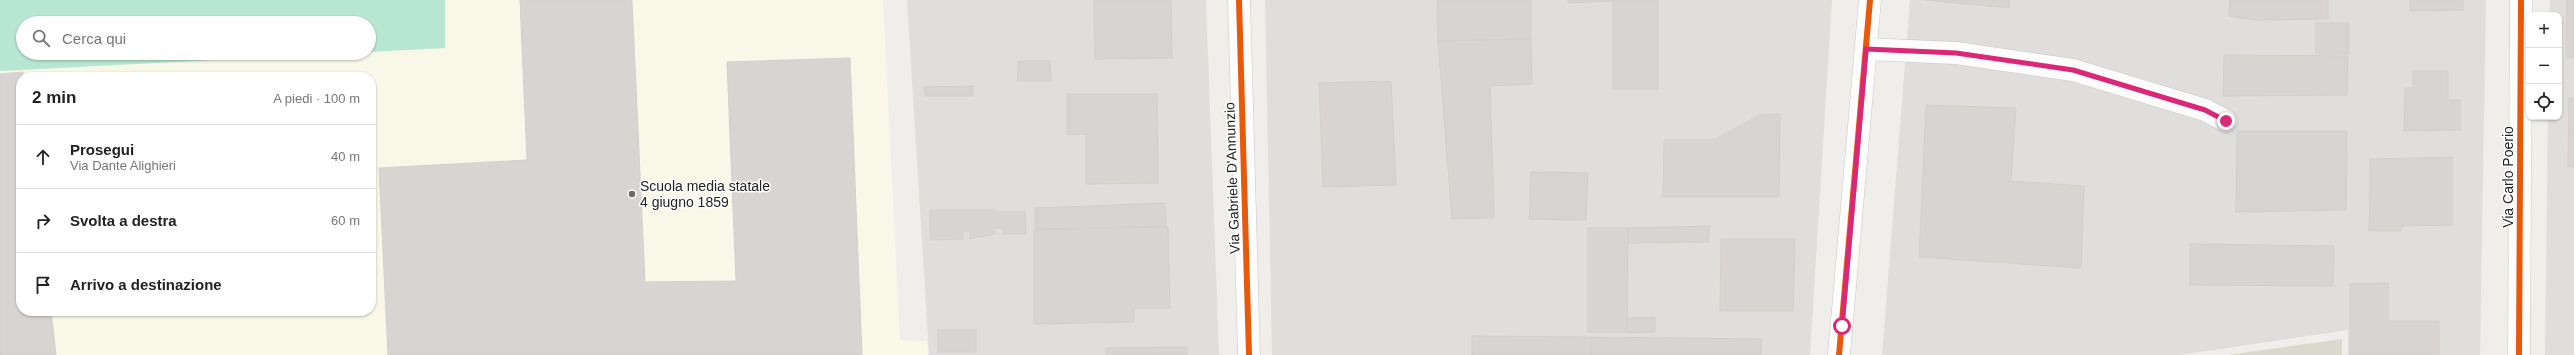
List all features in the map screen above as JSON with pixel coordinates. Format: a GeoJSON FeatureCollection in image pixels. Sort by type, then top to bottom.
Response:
{"type":"FeatureCollection","features":[{"type":"Feature","properties":{"kind":"street","name":"Via Gabriele D'Annunzio"},"geometry":{"type":"LineString","coordinates":[[1239,0],[1249,355]]}},
{"type":"Feature","properties":{"kind":"street"},"geometry":{"type":"LineString","coordinates":[[1840,355],[1870,0]]}},
{"type":"Feature","properties":{"kind":"street","name":"Via Carlo Poerio"},"geometry":{"type":"LineString","coordinates":[[2519,355],[2521,0]]}},
{"type":"Feature","properties":{"kind":"street"},"geometry":{"type":"LineString","coordinates":[[1866,49],[1956,53],[2073,70],[2205,110],[2226,121]]}},
{"type":"Feature","properties":{"kind":"shaded area","name":"Scuola media statale 4 giugno 1859"},"geometry":{"type":"Polygon","coordinates":[[[445,0],[883,0],[900,340],[927,341],[928,355],[0,355],[0,71],[213,60],[376,60],[376,52],[445,48],[445,0]]]}},
{"type":"Feature","properties":{"kind":"shaded area"},"geometry":{"type":"Polygon","coordinates":[[[907,0],[1206,0],[1219,355],[929,355],[907,0]]]}},
{"type":"Feature","properties":{"kind":"shaded area"},"geometry":{"type":"Polygon","coordinates":[[[1265,0],[1832,0],[1810,355],[1272,355],[1265,0]]]}},
{"type":"Feature","properties":{"kind":"shaded area"},"geometry":{"type":"Polygon","coordinates":[[[1910,0],[2486,0],[2480,355],[2348,355],[2348,330],[2180,355],[1882,355],[1910,0]]]}},
{"type":"Feature","properties":{"kind":"shaded area"},"geometry":{"type":"Polygon","coordinates":[[[2550,0],[2574,0],[2574,355],[2545,355],[2548,120],[2562,120],[2562,12],[2549,12],[2550,0]]]}},
{"type":"Feature","properties":{"kind":"shaded area"},"geometry":{"type":"Polygon","coordinates":[[[2342,339],[2342,355],[2228,355],[2342,339]]]}},
{"type":"Feature","properties":{"kind":"green space"},"geometry":{"type":"Polygon","coordinates":[[[0,0],[445,0],[445,48],[376,52],[376,16],[16,16],[16,60],[213,60],[0,71],[0,0]]]}},
{"type":"Feature","properties":{"kind":"building"},"geometry":{"type":"Polygon","coordinates":[[[520,0],[632,0],[645,282],[736,281],[727,62],[850,58],[862,355],[388,355],[379,168],[527,160],[520,0]]]}},
{"type":"Feature","properties":{"kind":"building"},"geometry":{"type":"Polygon","coordinates":[[[1094,0],[1171,0],[1172,58],[1095,59],[1094,0]]]}},
{"type":"Feature","properties":{"kind":"building"},"geometry":{"type":"Polygon","coordinates":[[[1437,0],[1531,0],[1531,39],[1438,41],[1437,0]]]}},
{"type":"Feature","properties":{"kind":"building"},"geometry":{"type":"Polygon","coordinates":[[[1568,0],[1658,0],[1658,89],[1613,89],[1613,1],[1568,3],[1568,0]]]}},
{"type":"Feature","properties":{"kind":"building"},"geometry":{"type":"Polygon","coordinates":[[[1925,0],[2009,0],[2009,8],[1925,0]]]}},
{"type":"Feature","properties":{"kind":"building"},"geometry":{"type":"Polygon","coordinates":[[[2230,0],[2328,0],[2328,19],[2256,20],[2229,16],[2230,0]]]}},
{"type":"Feature","properties":{"kind":"building"},"geometry":{"type":"Polygon","coordinates":[[[2410,0],[2463,0],[2463,10],[2410,11],[2410,0]]]}},
{"type":"Feature","properties":{"kind":"building"},"geometry":{"type":"Polygon","coordinates":[[[2567,0],[2574,0],[2574,58],[2566,58],[2567,0]]]}},
{"type":"Feature","properties":{"kind":"building"},"geometry":{"type":"Polygon","coordinates":[[[2316,23],[2349,23],[2349,54],[2316,54],[2316,23]]]}},
{"type":"Feature","properties":{"kind":"building"},"geometry":{"type":"Polygon","coordinates":[[[1531,39],[1532,84],[1490,86],[1494,218],[1452,219],[1438,41],[1531,39]]]}},
{"type":"Feature","properties":{"kind":"building"},"geometry":{"type":"Polygon","coordinates":[[[2224,55],[2348,56],[2347,95],[2223,96],[2224,55]]]}},
{"type":"Feature","properties":{"kind":"building"},"geometry":{"type":"Polygon","coordinates":[[[1018,61],[1050,61],[1051,81],[1017,81],[1018,61]]]}},
{"type":"Feature","properties":{"kind":"building"},"geometry":{"type":"Polygon","coordinates":[[[2413,71],[2448,71],[2448,100],[2460,100],[2460,130],[2404,131],[2405,88],[2413,88],[2413,71]]]}},
{"type":"Feature","properties":{"kind":"building"},"geometry":{"type":"Polygon","coordinates":[[[16,73],[16,316],[52,316],[56,355],[0,355],[0,74],[16,73]]]}},
{"type":"Feature","properties":{"kind":"building"},"geometry":{"type":"Polygon","coordinates":[[[1391,81],[1396,185],[1323,187],[1319,83],[1391,81]]]}},
{"type":"Feature","properties":{"kind":"building"},"geometry":{"type":"Polygon","coordinates":[[[973,86],[973,96],[925,96],[924,87],[973,86]]]}},
{"type":"Feature","properties":{"kind":"building"},"geometry":{"type":"Polygon","coordinates":[[[1067,94],[1157,94],[1158,183],[1086,184],[1086,134],[1067,135],[1067,94]]]}},
{"type":"Feature","properties":{"kind":"building"},"geometry":{"type":"Polygon","coordinates":[[[2569,98],[2574,98],[2574,167],[2568,167],[2569,98]]]}},
{"type":"Feature","properties":{"kind":"building"},"geometry":{"type":"Polygon","coordinates":[[[1926,105],[2016,108],[2011,181],[2084,186],[2081,268],[1919,257],[1926,105]]]}},
{"type":"Feature","properties":{"kind":"building"},"geometry":{"type":"Polygon","coordinates":[[[1780,114],[1779,197],[1663,197],[1664,140],[1714,140],[1760,115],[1780,114]]]}},
{"type":"Feature","properties":{"kind":"building"},"geometry":{"type":"Polygon","coordinates":[[[2237,131],[2347,131],[2346,210],[2236,212],[2237,131]]]}},
{"type":"Feature","properties":{"kind":"building"},"geometry":{"type":"Polygon","coordinates":[[[2452,157],[2452,225],[2401,226],[2401,231],[2369,231],[2370,159],[2452,157]]]}},
{"type":"Feature","properties":{"kind":"building"},"geometry":{"type":"Polygon","coordinates":[[[1531,172],[1588,173],[1586,220],[1529,219],[1531,172]]]}},
{"type":"Feature","properties":{"kind":"building"},"geometry":{"type":"Polygon","coordinates":[[[1165,203],[1166,226],[1035,229],[1035,208],[1165,203]]]}},
{"type":"Feature","properties":{"kind":"building"},"geometry":{"type":"Polygon","coordinates":[[[930,210],[995,210],[995,212],[1025,212],[1026,234],[1003,234],[1003,228],[995,228],[995,234],[970,239],[970,231],[963,231],[963,239],[930,240],[930,210]]]}},
{"type":"Feature","properties":{"kind":"building"},"geometry":{"type":"Polygon","coordinates":[[[1710,226],[1708,242],[1628,243],[1628,228],[1710,226]]]}},
{"type":"Feature","properties":{"kind":"building"},"geometry":{"type":"Polygon","coordinates":[[[1168,227],[1170,308],[1134,308],[1134,322],[1034,324],[1034,230],[1168,227]]]}},
{"type":"Feature","properties":{"kind":"building"},"geometry":{"type":"Polygon","coordinates":[[[1588,228],[1628,228],[1627,332],[1588,332],[1588,228]]]}},
{"type":"Feature","properties":{"kind":"building"},"geometry":{"type":"Polygon","coordinates":[[[1721,239],[1795,239],[1793,311],[1720,311],[1721,239]]]}},
{"type":"Feature","properties":{"kind":"building"},"geometry":{"type":"Polygon","coordinates":[[[2190,244],[2334,246],[2333,286],[2190,285],[2190,244]]]}},
{"type":"Feature","properties":{"kind":"building"},"geometry":{"type":"Polygon","coordinates":[[[2388,283],[2388,321],[2439,321],[2439,355],[2350,355],[2350,284],[2388,283]]]}},
{"type":"Feature","properties":{"kind":"building"},"geometry":{"type":"Polygon","coordinates":[[[1655,317],[1655,332],[1627,333],[1627,318],[1655,317]]]}},
{"type":"Feature","properties":{"kind":"building"},"geometry":{"type":"Polygon","coordinates":[[[938,330],[976,330],[976,352],[938,352],[938,330]]]}},
{"type":"Feature","properties":{"kind":"building"},"geometry":{"type":"Polygon","coordinates":[[[1472,336],[1591,337],[1591,355],[1472,355],[1472,336]]]}},
{"type":"Feature","properties":{"kind":"building"},"geometry":{"type":"Polygon","coordinates":[[[1591,337],[1761,339],[1761,355],[1591,355],[1591,337]]]}},
{"type":"Feature","properties":{"kind":"building"},"geometry":{"type":"Polygon","coordinates":[[[1187,347],[1187,355],[1106,355],[1106,348],[1187,347]]]}},
{"type":"Feature","properties":{"kind":"cycle path"},"geometry":{"type":"LineString","coordinates":[[1239,0],[1249,355]]}},
{"type":"Feature","properties":{"kind":"cycle path"},"geometry":{"type":"LineString","coordinates":[[1839,355],[1870,0]]}},
{"type":"Feature","properties":{"kind":"cycle path"},"geometry":{"type":"LineString","coordinates":[[2519,355],[2521,0]]}},
{"type":"Feature","properties":{"kind":"place","name":"Scuola media statale 4 giugno 1859"},"geometry":{"type":"Point","coordinates":[632,194]}},
{"type":"Feature","properties":{"kind":"route"},"geometry":{"type":"LineString","coordinates":[[1842,326],[1866,49],[1956,53],[2073,70],[2205,110],[2226,121]]}}]}
